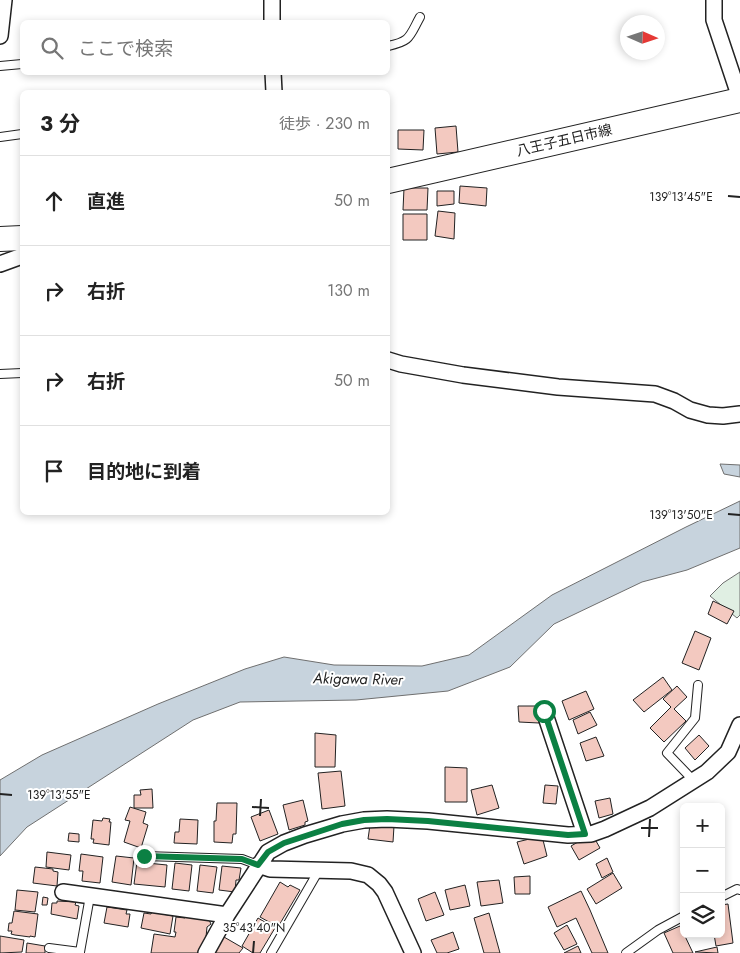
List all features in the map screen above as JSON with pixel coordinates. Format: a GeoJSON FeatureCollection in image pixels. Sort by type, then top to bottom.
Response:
{"type":"FeatureCollection","features":[{"type":"Feature","properties":{"kind":"main road","name":"八王子五日市線"},"geometry":{"type":"LineString","coordinates":[[390,180],[740,99]]}},
{"type":"Feature","properties":{"kind":"main road"},"geometry":{"type":"LineString","coordinates":[[0,239],[20,238]]}},
{"type":"Feature","properties":{"kind":"street"},"geometry":{"type":"LineString","coordinates":[[0,36],[4,0]]}},
{"type":"Feature","properties":{"kind":"street"},"geometry":{"type":"LineString","coordinates":[[272,0],[272,20]]}},
{"type":"Feature","properties":{"kind":"street"},"geometry":{"type":"LineString","coordinates":[[714,0],[714,20],[740,99]]}},
{"type":"Feature","properties":{"kind":"street"},"geometry":{"type":"LineString","coordinates":[[273,75],[274,90]]}},
{"type":"Feature","properties":{"kind":"street"},"geometry":{"type":"LineString","coordinates":[[0,264],[20,257]]}},
{"type":"Feature","properties":{"kind":"street"},"geometry":{"type":"LineString","coordinates":[[390,361],[464,376],[558,387],[655,394],[674,401],[690,410],[708,415],[740,414]]}},
{"type":"Feature","properties":{"kind":"street"},"geometry":{"type":"LineString","coordinates":[[544,711],[585,834]]}},
{"type":"Feature","properties":{"kind":"street"},"geometry":{"type":"LineString","coordinates":[[206,953],[258,865],[268,852],[284,843],[342,824],[364,820],[387,819],[428,821],[568,835],[591,834],[650,808],[707,772],[728,752],[740,725]]}},
{"type":"Feature","properties":{"kind":"street"},"geometry":{"type":"LineString","coordinates":[[258,865],[270,869],[350,871],[368,875],[385,892],[413,953]]}},
{"type":"Feature","properties":{"kind":"street"},"geometry":{"type":"LineString","coordinates":[[63,892],[227,915]]}},
{"type":"Feature","properties":{"kind":"lane"},"geometry":{"type":"LineString","coordinates":[[390,46],[407,40],[420,17]]}},
{"type":"Feature","properties":{"kind":"lane"},"geometry":{"type":"LineString","coordinates":[[0,66],[20,64]]}},
{"type":"Feature","properties":{"kind":"lane"},"geometry":{"type":"LineString","coordinates":[[0,136],[20,134]]}},
{"type":"Feature","properties":{"kind":"lane"},"geometry":{"type":"LineString","coordinates":[[0,374],[20,373]]}},
{"type":"Feature","properties":{"kind":"lane"},"geometry":{"type":"LineString","coordinates":[[694,780],[667,753],[695,718],[698,685]]}},
{"type":"Feature","properties":{"kind":"lane"},"geometry":{"type":"LineString","coordinates":[[144,856],[242,859],[258,865]]}},
{"type":"Feature","properties":{"kind":"lane"},"geometry":{"type":"LineString","coordinates":[[271,953],[319,870]]}},
{"type":"Feature","properties":{"kind":"lane"},"geometry":{"type":"LineString","coordinates":[[725,895],[738,889],[740,890]]}},
{"type":"Feature","properties":{"kind":"lane"},"geometry":{"type":"LineString","coordinates":[[49,948],[84,952],[90,896]]}},
{"type":"Feature","properties":{"kind":"lane"},"geometry":{"type":"LineString","coordinates":[[626,953],[658,930],[680,918]]}},
{"type":"Feature","properties":{"kind":"green space"},"geometry":{"type":"Polygon","coordinates":[[[740,572],[740,615],[737,618],[710,596],[723,583],[740,572]]]}},
{"type":"Feature","properties":{"kind":"water"},"geometry":{"type":"Polygon","coordinates":[[[720,464],[740,465],[740,477],[724,474],[720,464]]]}},
{"type":"Feature","properties":{"kind":"water","name":"Akigawa River"},"geometry":{"type":"Polygon","coordinates":[[[740,501],[740,548],[687,570],[642,582],[554,624],[510,667],[448,691],[356,700],[240,702],[193,720],[27,827],[0,856],[0,780],[42,755],[158,704],[245,669],[284,657],[334,665],[422,666],[469,655],[552,595],[740,501]]]}},
{"type":"Feature","properties":{"kind":"building"},"geometry":{"type":"Polygon","coordinates":[[[456,126],[458,152],[437,154],[435,128],[456,126]]]}},
{"type":"Feature","properties":{"kind":"building"},"geometry":{"type":"Polygon","coordinates":[[[398,130],[424,130],[423,150],[398,149],[398,130]]]}},
{"type":"Feature","properties":{"kind":"building"},"geometry":{"type":"Polygon","coordinates":[[[460,186],[487,188],[486,206],[459,203],[460,186]]]}},
{"type":"Feature","properties":{"kind":"building"},"geometry":{"type":"Polygon","coordinates":[[[404,188],[428,188],[427,210],[403,210],[404,188]]]}},
{"type":"Feature","properties":{"kind":"building"},"geometry":{"type":"Polygon","coordinates":[[[437,191],[454,191],[454,204],[437,206],[437,191]]]}},
{"type":"Feature","properties":{"kind":"building"},"geometry":{"type":"Polygon","coordinates":[[[438,211],[455,213],[454,239],[435,236],[438,211]]]}},
{"type":"Feature","properties":{"kind":"building"},"geometry":{"type":"Polygon","coordinates":[[[403,214],[427,214],[427,240],[403,240],[403,214]]]}},
{"type":"Feature","properties":{"kind":"building"},"geometry":{"type":"Polygon","coordinates":[[[713,601],[734,611],[727,624],[708,614],[713,601]]]}},
{"type":"Feature","properties":{"kind":"building"},"geometry":{"type":"Polygon","coordinates":[[[695,631],[711,638],[699,670],[682,663],[695,631]]]}},
{"type":"Feature","properties":{"kind":"building"},"geometry":{"type":"Polygon","coordinates":[[[663,677],[672,690],[644,712],[633,700],[663,677]]]}},
{"type":"Feature","properties":{"kind":"building"},"geometry":{"type":"Polygon","coordinates":[[[677,686],[687,697],[674,709],[686,721],[664,742],[650,728],[671,707],[663,699],[677,686]]]}},
{"type":"Feature","properties":{"kind":"building"},"geometry":{"type":"Polygon","coordinates":[[[586,691],[594,709],[569,720],[562,701],[586,691]]]}},
{"type":"Feature","properties":{"kind":"building"},"geometry":{"type":"Polygon","coordinates":[[[518,706],[540,706],[539,723],[519,722],[518,706]]]}},
{"type":"Feature","properties":{"kind":"building"},"geometry":{"type":"Polygon","coordinates":[[[590,712],[597,725],[578,734],[573,720],[590,712]]]}},
{"type":"Feature","properties":{"kind":"building"},"geometry":{"type":"Polygon","coordinates":[[[315,733],[336,735],[335,767],[315,767],[315,733]]]}},
{"type":"Feature","properties":{"kind":"building"},"geometry":{"type":"Polygon","coordinates":[[[699,735],[709,746],[695,760],[685,748],[699,735]]]}},
{"type":"Feature","properties":{"kind":"building"},"geometry":{"type":"Polygon","coordinates":[[[596,737],[604,756],[586,761],[580,743],[596,737]]]}},
{"type":"Feature","properties":{"kind":"building"},"geometry":{"type":"Polygon","coordinates":[[[445,767],[467,768],[467,802],[445,802],[445,767]]]}},
{"type":"Feature","properties":{"kind":"building"},"geometry":{"type":"Polygon","coordinates":[[[341,771],[345,806],[322,809],[318,773],[341,771]]]}},
{"type":"Feature","properties":{"kind":"building"},"geometry":{"type":"Polygon","coordinates":[[[492,785],[499,808],[477,815],[471,790],[492,785]]]}},
{"type":"Feature","properties":{"kind":"building"},"geometry":{"type":"Polygon","coordinates":[[[545,785],[558,786],[556,804],[543,803],[545,785]]]}},
{"type":"Feature","properties":{"kind":"building"},"geometry":{"type":"Polygon","coordinates":[[[152,789],[153,808],[134,808],[134,795],[141,795],[140,790],[152,789]]]}},
{"type":"Feature","properties":{"kind":"building"},"geometry":{"type":"Polygon","coordinates":[[[610,798],[613,814],[599,818],[595,801],[610,798]]]}},
{"type":"Feature","properties":{"kind":"building"},"geometry":{"type":"Polygon","coordinates":[[[303,800],[308,821],[305,822],[305,825],[289,830],[283,805],[303,800]]]}},
{"type":"Feature","properties":{"kind":"building"},"geometry":{"type":"Polygon","coordinates":[[[217,803],[237,803],[236,834],[233,834],[232,843],[214,842],[214,821],[216,821],[217,803]]]}},
{"type":"Feature","properties":{"kind":"building"},"geometry":{"type":"Polygon","coordinates":[[[130,807],[146,812],[143,823],[148,825],[141,848],[124,842],[130,821],[125,820],[130,807]]]}},
{"type":"Feature","properties":{"kind":"building"},"geometry":{"type":"Polygon","coordinates":[[[269,810],[278,834],[260,841],[251,817],[269,810]]]}},
{"type":"Feature","properties":{"kind":"building"},"geometry":{"type":"Polygon","coordinates":[[[103,818],[110,819],[109,822],[111,822],[109,845],[93,843],[94,839],[91,839],[93,820],[102,821],[103,818]]]}},
{"type":"Feature","properties":{"kind":"building"},"geometry":{"type":"Polygon","coordinates":[[[180,819],[198,820],[197,844],[174,843],[175,832],[179,832],[180,819]]]}},
{"type":"Feature","properties":{"kind":"building"},"geometry":{"type":"Polygon","coordinates":[[[370,825],[394,826],[393,842],[368,839],[370,825]]]}},
{"type":"Feature","properties":{"kind":"building"},"geometry":{"type":"Polygon","coordinates":[[[69,833],[79,834],[79,842],[68,841],[69,833]]]}},
{"type":"Feature","properties":{"kind":"building"},"geometry":{"type":"Polygon","coordinates":[[[592,834],[600,848],[579,860],[571,846],[592,834]]]}},
{"type":"Feature","properties":{"kind":"building"},"geometry":{"type":"Polygon","coordinates":[[[542,836],[547,856],[524,864],[517,842],[542,836]]]}},
{"type":"Feature","properties":{"kind":"building"},"geometry":{"type":"Polygon","coordinates":[[[47,852],[71,855],[69,870],[46,867],[47,852]]]}},
{"type":"Feature","properties":{"kind":"building"},"geometry":{"type":"Polygon","coordinates":[[[81,854],[103,857],[100,883],[82,881],[83,871],[79,871],[81,854]]]}},
{"type":"Feature","properties":{"kind":"building"},"geometry":{"type":"Polygon","coordinates":[[[116,856],[134,858],[131,885],[112,882],[116,856]]]}},
{"type":"Feature","properties":{"kind":"building"},"geometry":{"type":"Polygon","coordinates":[[[607,858],[613,872],[602,878],[596,864],[607,858]]]}},
{"type":"Feature","properties":{"kind":"building"},"geometry":{"type":"Polygon","coordinates":[[[137,862],[167,865],[165,887],[134,884],[137,862]]]}},
{"type":"Feature","properties":{"kind":"building"},"geometry":{"type":"Polygon","coordinates":[[[175,863],[192,865],[189,891],[172,889],[175,863]]]}},
{"type":"Feature","properties":{"kind":"building"},"geometry":{"type":"Polygon","coordinates":[[[200,865],[217,867],[213,893],[197,891],[200,865]]]}},
{"type":"Feature","properties":{"kind":"building"},"geometry":{"type":"Polygon","coordinates":[[[222,866],[241,868],[239,880],[236,880],[235,892],[219,890],[222,866]]]}},
{"type":"Feature","properties":{"kind":"building"},"geometry":{"type":"Polygon","coordinates":[[[35,867],[53,869],[53,871],[58,872],[57,886],[33,883],[35,867]]]}},
{"type":"Feature","properties":{"kind":"building"},"geometry":{"type":"Polygon","coordinates":[[[613,873],[622,888],[596,904],[587,889],[613,873]]]}},
{"type":"Feature","properties":{"kind":"building"},"geometry":{"type":"Polygon","coordinates":[[[530,876],[530,894],[515,894],[514,877],[530,876]]]}},
{"type":"Feature","properties":{"kind":"building"},"geometry":{"type":"Polygon","coordinates":[[[499,880],[503,903],[481,906],[477,882],[499,880]]]}},
{"type":"Feature","properties":{"kind":"building"},"geometry":{"type":"Polygon","coordinates":[[[280,882],[288,887],[290,885],[300,890],[278,927],[260,917],[280,882]]]}},
{"type":"Feature","properties":{"kind":"building"},"geometry":{"type":"Polygon","coordinates":[[[465,885],[470,906],[450,910],[445,890],[465,885]]]}},
{"type":"Feature","properties":{"kind":"building"},"geometry":{"type":"Polygon","coordinates":[[[17,890],[38,892],[35,912],[15,910],[17,890]]]}},
{"type":"Feature","properties":{"kind":"building"},"geometry":{"type":"Polygon","coordinates":[[[581,891],[608,953],[592,953],[576,918],[557,927],[548,907],[581,891]]]}},
{"type":"Feature","properties":{"kind":"building"},"geometry":{"type":"Polygon","coordinates":[[[435,892],[444,915],[426,921],[418,899],[435,892]]]}},
{"type":"Feature","properties":{"kind":"building"},"geometry":{"type":"Polygon","coordinates":[[[43,897],[48,898],[47,905],[42,905],[43,897]]]}},
{"type":"Feature","properties":{"kind":"building"},"geometry":{"type":"Polygon","coordinates":[[[57,901],[76,902],[75,905],[79,906],[77,919],[51,914],[52,903],[57,903],[57,901]]]}},
{"type":"Feature","properties":{"kind":"building"},"geometry":{"type":"Polygon","coordinates":[[[725,904],[728,904],[733,943],[716,946],[715,938],[725,938],[725,904]]]}},
{"type":"Feature","properties":{"kind":"building"},"geometry":{"type":"Polygon","coordinates":[[[107,907],[127,910],[126,914],[130,914],[128,927],[104,923],[107,907]]]}},
{"type":"Feature","properties":{"kind":"building"},"geometry":{"type":"Polygon","coordinates":[[[14,911],[38,914],[35,937],[15,935],[11,934],[12,931],[8,931],[9,923],[12,923],[14,911]]]}},
{"type":"Feature","properties":{"kind":"building"},"geometry":{"type":"Polygon","coordinates":[[[152,912],[173,916],[170,934],[141,928],[144,913],[151,914],[152,912]]]}},
{"type":"Feature","properties":{"kind":"building"},"geometry":{"type":"Polygon","coordinates":[[[489,913],[500,953],[484,953],[474,918],[489,913]]]}},
{"type":"Feature","properties":{"kind":"building"},"geometry":{"type":"Polygon","coordinates":[[[176,917],[209,920],[211,924],[207,927],[206,937],[198,953],[151,953],[154,934],[175,937],[176,917]]]}},
{"type":"Feature","properties":{"kind":"building"},"geometry":{"type":"Polygon","coordinates":[[[258,918],[275,928],[260,953],[253,953],[242,946],[258,918]]]}},
{"type":"Feature","properties":{"kind":"building"},"geometry":{"type":"Polygon","coordinates":[[[567,925],[577,944],[564,950],[554,933],[567,925]]]}},
{"type":"Feature","properties":{"kind":"building"},"geometry":{"type":"Polygon","coordinates":[[[680,926],[680,938],[686,938],[693,953],[673,953],[664,933],[680,926]]]}},
{"type":"Feature","properties":{"kind":"building"},"geometry":{"type":"Polygon","coordinates":[[[453,932],[459,949],[447,953],[437,953],[431,940],[453,932]]]}},
{"type":"Feature","properties":{"kind":"building"},"geometry":{"type":"Polygon","coordinates":[[[0,936],[24,940],[22,952],[0,953],[0,936]]]}},
{"type":"Feature","properties":{"kind":"building"},"geometry":{"type":"Polygon","coordinates":[[[224,937],[243,948],[239,953],[214,953],[224,937]]]}},
{"type":"Feature","properties":{"kind":"building"},"geometry":{"type":"Polygon","coordinates":[[[27,943],[45,946],[45,953],[26,953],[27,943]]]}},
{"type":"Feature","properties":{"kind":"building"},"geometry":{"type":"Polygon","coordinates":[[[578,946],[581,953],[564,953],[578,946]]]}},
{"type":"Feature","properties":{"kind":"building"},"geometry":{"type":"Polygon","coordinates":[[[717,947],[718,953],[695,952],[717,947]]]}},
{"type":"Feature","properties":{"kind":"route"},"geometry":{"type":"LineString","coordinates":[[144,856],[242,859],[258,865],[268,852],[284,843],[342,824],[364,820],[428,821],[568,835],[585,834],[544,711]]}}]}
